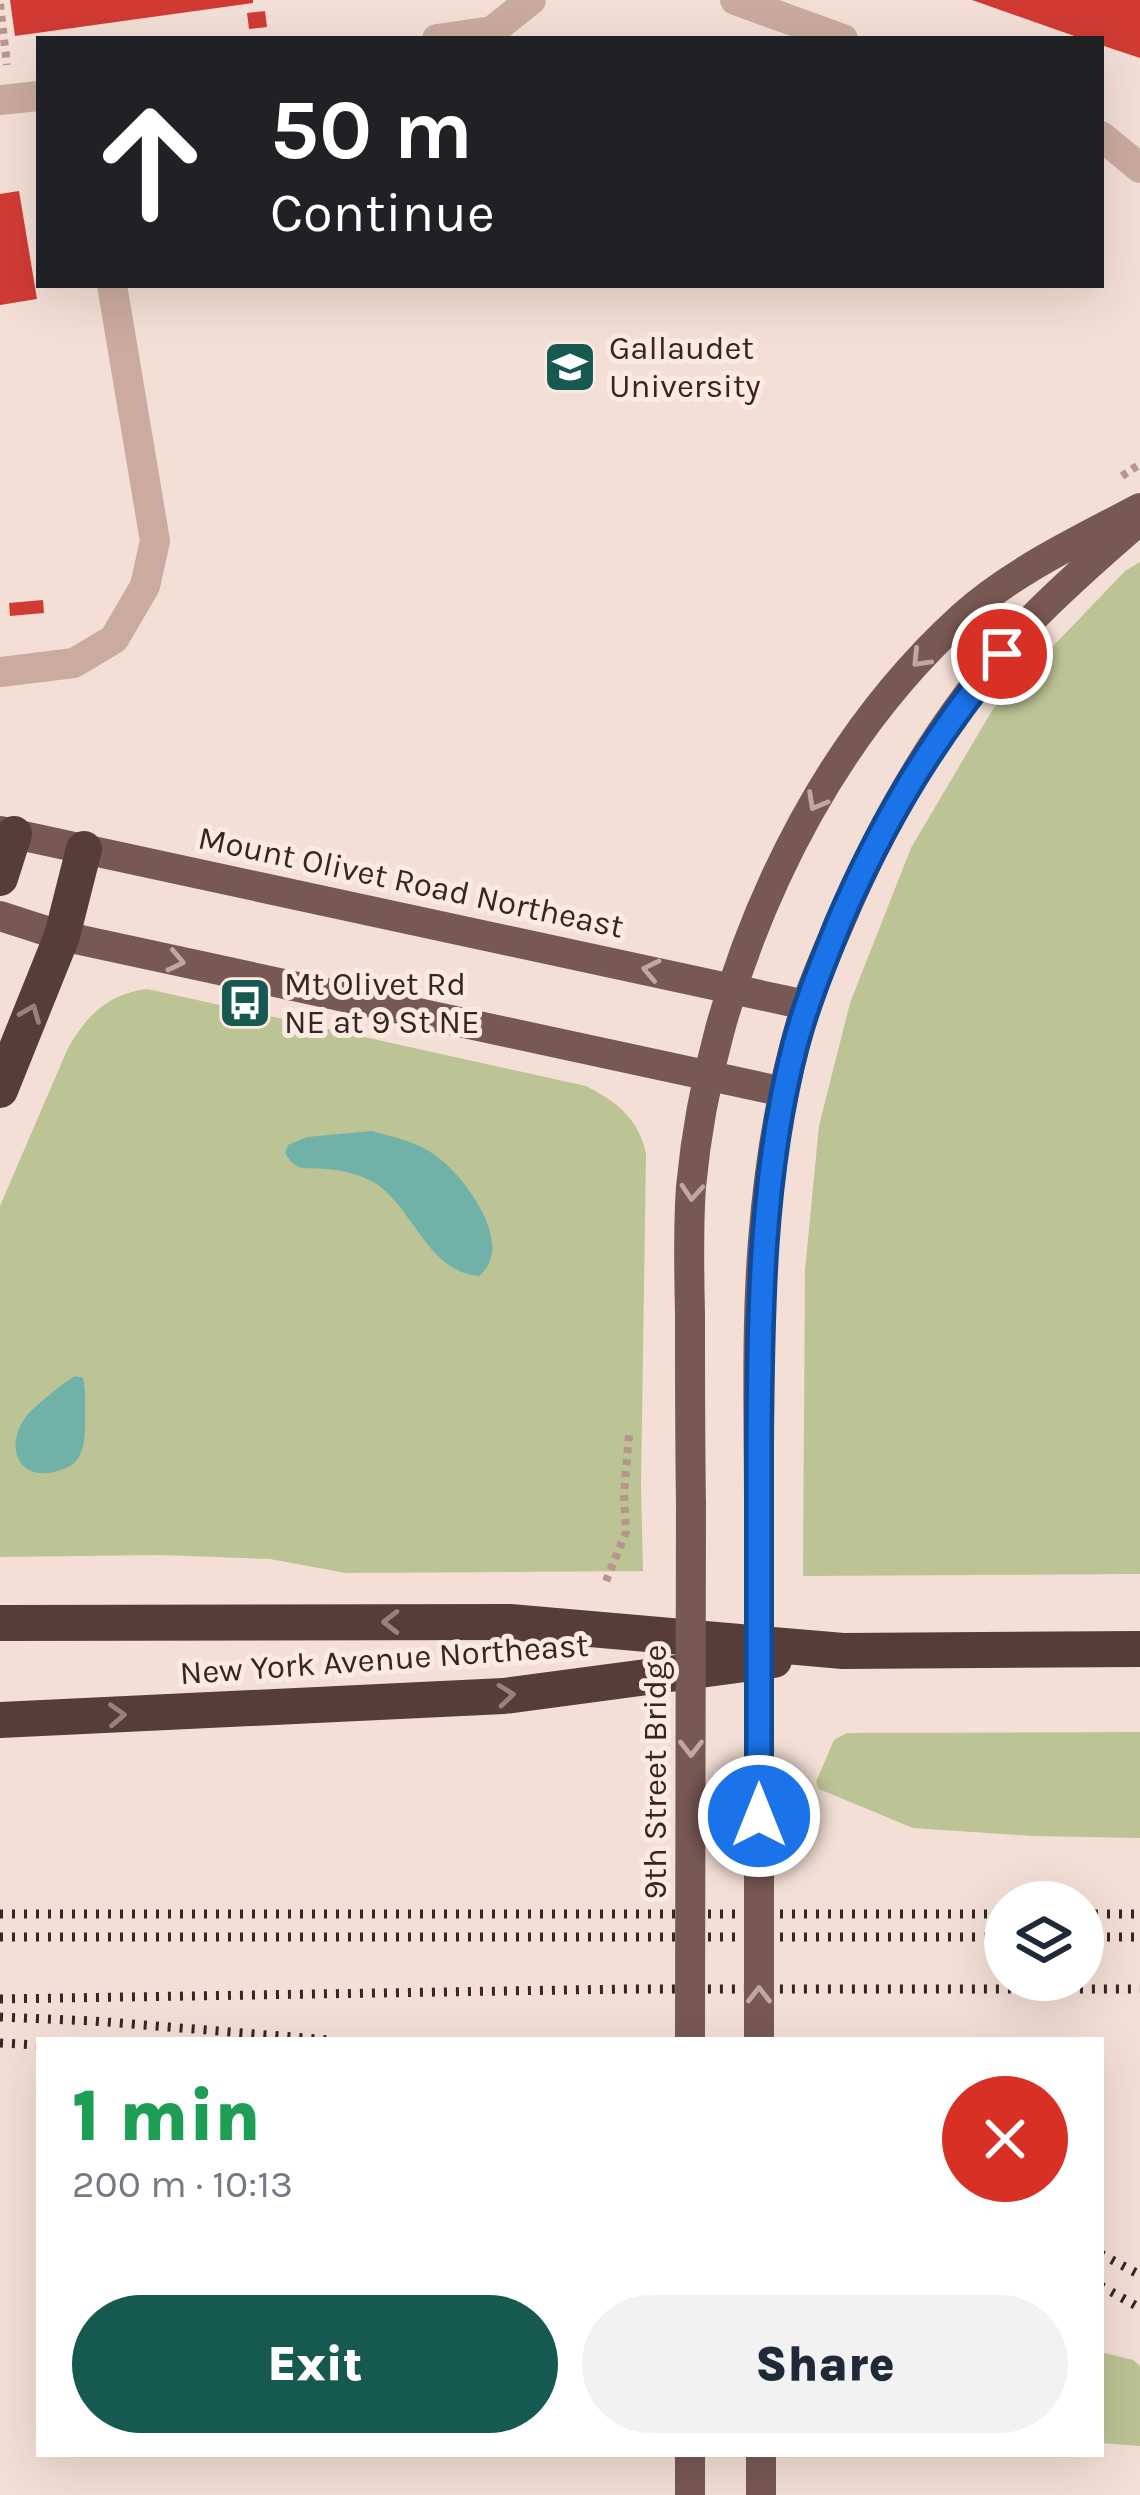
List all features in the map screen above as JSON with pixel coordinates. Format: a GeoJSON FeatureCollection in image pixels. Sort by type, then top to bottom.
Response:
{"type":"FeatureCollection","features":[{"type":"Feature","properties":{"kind":"highway"},"geometry":{"type":"LineString","coordinates":[[0,878],[7,832]]}},
{"type":"Feature","properties":{"kind":"highway"},"geometry":{"type":"LineString","coordinates":[[0,1090],[62,936],[84,849]]}},
{"type":"Feature","properties":{"kind":"highway","name":"New York Avenue Northeast"},"geometry":{"type":"LineString","coordinates":[[0,1623],[510,1622],[843,1651],[1140,1649]]}},
{"type":"Feature","properties":{"kind":"highway","name":"New York Avenue Northeast"},"geometry":{"type":"LineString","coordinates":[[0,1720],[504,1696],[843,1651]]}},
{"type":"Feature","properties":{"kind":"main road","name":"9th Street Bridge"},"geometry":{"type":"LineString","coordinates":[[690,2037],[691,1193],[707,1076],[731,988],[759,917],[812,809],[857,735],[904,676],[982,601],[1060,550],[1140,508]]}},
{"type":"Feature","properties":{"kind":"main road"},"geometry":{"type":"LineString","coordinates":[[759,2037],[763,1246],[784,1092],[806,1005],[874,847],[929,749],[1023,629],[1140,520]]}},
{"type":"Feature","properties":{"kind":"main road","name":"Mount Olivet Road Northeast"},"geometry":{"type":"LineString","coordinates":[[7,832],[806,1005]]}},
{"type":"Feature","properties":{"kind":"main road"},"geometry":{"type":"LineString","coordinates":[[0,916],[62,936],[784,1092]]}},
{"type":"Feature","properties":{"kind":"main road"},"geometry":{"type":"LineString","coordinates":[[690,2457],[690,2495]]}},
{"type":"Feature","properties":{"kind":"main road"},"geometry":{"type":"LineString","coordinates":[[761,2457],[761,2495]]}},
{"type":"Feature","properties":{"kind":"lane"},"geometry":{"type":"LineString","coordinates":[[458,36],[492,31],[531,0]]}},
{"type":"Feature","properties":{"kind":"lane"},"geometry":{"type":"LineString","coordinates":[[735,0],[835,36]]}},
{"type":"Feature","properties":{"kind":"lane"},"geometry":{"type":"LineString","coordinates":[[4,92],[36,96]]}},
{"type":"Feature","properties":{"kind":"lane"},"geometry":{"type":"LineString","coordinates":[[1104,138],[1140,168]]}},
{"type":"Feature","properties":{"kind":"lane"},"geometry":{"type":"LineString","coordinates":[[0,672],[74,663],[114,639],[145,586],[155,541],[113,288]]}},
{"type":"Feature","properties":{"kind":"path"},"geometry":{"type":"LineString","coordinates":[[0,4],[4,92]]}},
{"type":"Feature","properties":{"kind":"path"},"geometry":{"type":"LineString","coordinates":[[606,1581],[626,1532],[623,1494],[629,1435]]}},
{"type":"Feature","properties":{"kind":"green space"},"geometry":{"type":"Polygon","coordinates":[[[1140,562],[1140,1574],[803,1576],[805,1270],[819,1126],[850,1003],[911,848],[993,709],[1125,571],[1140,562]]]}},
{"type":"Feature","properties":{"kind":"green space"},"geometry":{"type":"Polygon","coordinates":[[[147,989],[586,1086],[632,1121],[646,1153],[643,1571],[346,1573],[270,1559],[0,1557],[0,1206],[75,1036],[110,1001],[147,989]]]}},
{"type":"Feature","properties":{"kind":"green space"},"geometry":{"type":"Polygon","coordinates":[[[1140,1732],[1140,1838],[913,1828],[819,1789],[816,1782],[834,1740],[847,1733],[1140,1732]]]}},
{"type":"Feature","properties":{"kind":"green space"},"geometry":{"type":"Polygon","coordinates":[[[1104,2353],[1140,2366],[1140,2446],[1104,2443],[1104,2353]]]}},
{"type":"Feature","properties":{"kind":"water"},"geometry":{"type":"Polygon","coordinates":[[[372,1131],[428,1150],[472,1194],[492,1247],[489,1263],[479,1276],[447,1264],[378,1185],[346,1172],[298,1166],[285,1153],[288,1145],[307,1137],[372,1131]]]}},
{"type":"Feature","properties":{"kind":"water"},"geometry":{"type":"Polygon","coordinates":[[[75,1376],[83,1378],[85,1392],[80,1455],[61,1470],[47,1473],[26,1468],[16,1452],[25,1418],[75,1376]]]}},
{"type":"Feature","properties":{"kind":"building"},"geometry":{"type":"Polygon","coordinates":[[[10,0],[253,0],[253,3],[15,36],[10,0]]]}},
{"type":"Feature","properties":{"kind":"building"},"geometry":{"type":"Polygon","coordinates":[[[972,0],[1140,0],[1140,58],[1104,46],[1104,36],[1074,36],[972,0]]]}},
{"type":"Feature","properties":{"kind":"building"},"geometry":{"type":"Polygon","coordinates":[[[265,11],[267,27],[249,29],[247,13],[265,11]]]}},
{"type":"Feature","properties":{"kind":"building"},"geometry":{"type":"Polygon","coordinates":[[[19,191],[37,299],[0,305],[0,194],[19,191]]]}},
{"type":"Feature","properties":{"kind":"building"},"geometry":{"type":"Polygon","coordinates":[[[43,600],[44,613],[10,616],[9,603],[43,600]]]}},
{"type":"Feature","properties":{"kind":"railway"},"geometry":{"type":"LineString","coordinates":[[0,1914],[984,1914]]}},
{"type":"Feature","properties":{"kind":"railway"},"geometry":{"type":"LineString","coordinates":[[1104,1914],[1140,1914]]}},
{"type":"Feature","properties":{"kind":"railway"},"geometry":{"type":"LineString","coordinates":[[0,1937],[984,1937]]}},
{"type":"Feature","properties":{"kind":"railway"},"geometry":{"type":"LineString","coordinates":[[1104,1937],[1140,1937]]}},
{"type":"Feature","properties":{"kind":"railway"},"geometry":{"type":"LineString","coordinates":[[0,1999],[629,1989],[1140,1989]]}},
{"type":"Feature","properties":{"kind":"railway"},"geometry":{"type":"LineString","coordinates":[[0,2017],[293,2037]]}},
{"type":"Feature","properties":{"kind":"railway"},"geometry":{"type":"LineString","coordinates":[[0,2043],[36,2045]]}},
{"type":"Feature","properties":{"kind":"railway"},"geometry":{"type":"LineString","coordinates":[[1104,2256],[1140,2275]]}},
{"type":"Feature","properties":{"kind":"railway"},"geometry":{"type":"LineString","coordinates":[[1104,2288],[1140,2308]]}},
{"type":"Feature","properties":{"kind":"place","name":"Gallaudet University"},"geometry":{"type":"Point","coordinates":[570,367]}},
{"type":"Feature","properties":{"kind":"place","name":"Mt Olivet Rd NE at 9 St NE"},"geometry":{"type":"Point","coordinates":[245,1003]}},
{"type":"Feature","properties":{"kind":"route"},"geometry":{"type":"LineString","coordinates":[[759,1816],[760,1329],[767,1202],[784,1092],[806,1005],[884,825],[929,749],[1002,654]]}}]}
